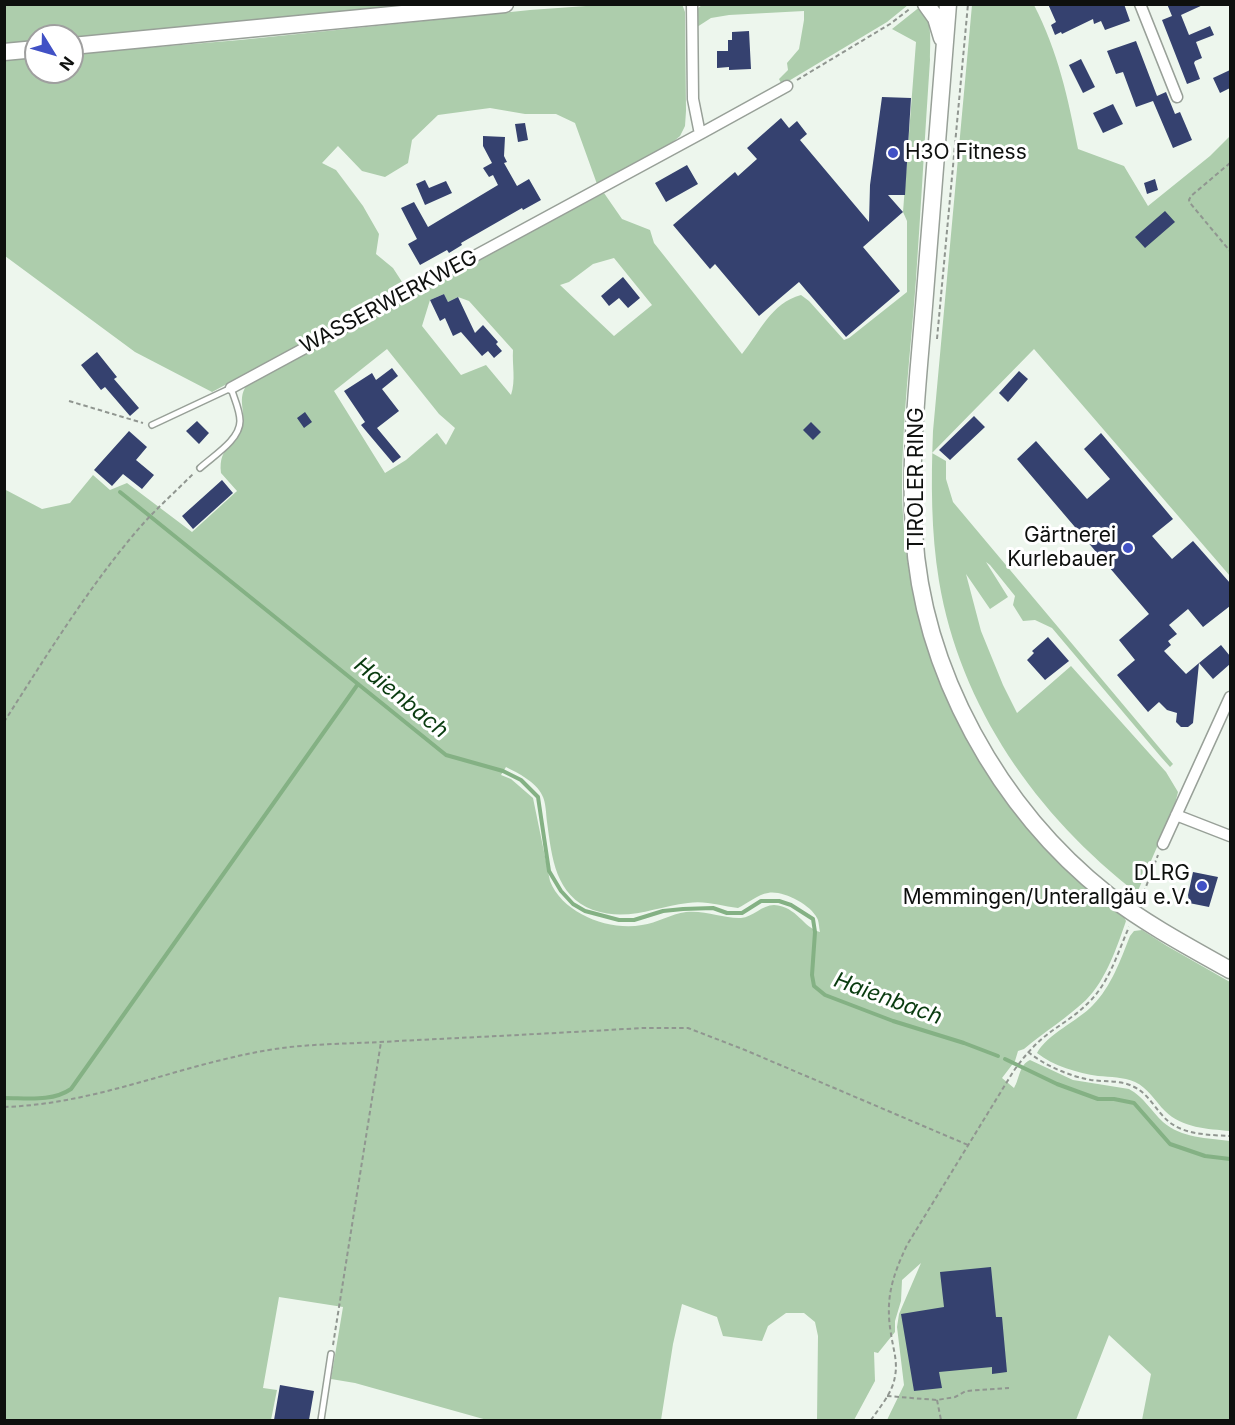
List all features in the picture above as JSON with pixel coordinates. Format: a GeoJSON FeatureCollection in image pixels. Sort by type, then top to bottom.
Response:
{"type":"FeatureCollection","features":[{"type":"Feature","properties":{"kind":"main road"},"geometry":{"type":"LineString","coordinates":[[84,45],[505,4]]}},
{"type":"Feature","properties":{"kind":"main road"},"geometry":{"type":"LineString","coordinates":[[926,4],[936,18],[945,47]]}},
{"type":"Feature","properties":{"kind":"main road","name":"TIROLER RING"},"geometry":{"type":"LineString","coordinates":[[948,4],[914,434],[914,533],[927,616],[941,659],[968,724],[1030,817],[1077,867],[1108,895],[1138,908],[1230,970]]}},
{"type":"Feature","properties":{"kind":"main road"},"geometry":{"type":"LineString","coordinates":[[4,52],[24,51]]}},
{"type":"Feature","properties":{"kind":"street"},"geometry":{"type":"LineString","coordinates":[[692,4],[693,99],[700,134]]}},
{"type":"Feature","properties":{"kind":"street"},"geometry":{"type":"LineString","coordinates":[[1140,4],[1176,97]]}},
{"type":"Feature","properties":{"kind":"street","name":"WASSERWERKWEG"},"geometry":{"type":"LineString","coordinates":[[231,388],[787,86]]}},
{"type":"Feature","properties":{"kind":"street"},"geometry":{"type":"LineString","coordinates":[[1163,844],[1230,697]]}},
{"type":"Feature","properties":{"kind":"street"},"geometry":{"type":"LineString","coordinates":[[1176,815],[1230,836]]}},
{"type":"Feature","properties":{"kind":"lane","name":"WASSERWERKWEG"},"geometry":{"type":"LineString","coordinates":[[152,425],[231,388]]}},
{"type":"Feature","properties":{"kind":"lane"},"geometry":{"type":"LineString","coordinates":[[200,468],[234,436],[239,428],[240,418],[231,388]]}},
{"type":"Feature","properties":{"kind":"lane"},"geometry":{"type":"LineString","coordinates":[[321,1420],[331,1354]]}},
{"type":"Feature","properties":{"kind":"path"},"geometry":{"type":"LineString","coordinates":[[787,86],[890,24],[914,4]]}},
{"type":"Feature","properties":{"kind":"path"},"geometry":{"type":"LineString","coordinates":[[936,348],[968,4]]}},
{"type":"Feature","properties":{"kind":"path"},"geometry":{"type":"LineString","coordinates":[[1230,163],[1189,200],[1230,251]]}},
{"type":"Feature","properties":{"kind":"path"},"geometry":{"type":"LineString","coordinates":[[69,402],[152,425]]}},
{"type":"Feature","properties":{"kind":"path"},"geometry":{"type":"LineString","coordinates":[[4,722],[100,577],[154,512],[200,468]]}},
{"type":"Feature","properties":{"kind":"path"},"geometry":{"type":"LineString","coordinates":[[871,1420],[896,1377],[888,1310],[890,1289],[907,1245],[1013,1072],[1028,1052],[1095,996],[1106,978],[1138,908],[1163,844]]}},
{"type":"Feature","properties":{"kind":"path"},"geometry":{"type":"LineString","coordinates":[[1134,896],[1138,908]]}},
{"type":"Feature","properties":{"kind":"path"},"geometry":{"type":"LineString","coordinates":[[4,1107],[38,1106],[118,1089],[274,1049],[642,1028],[688,1028],[968,1145]]}},
{"type":"Feature","properties":{"kind":"path"},"geometry":{"type":"LineString","coordinates":[[331,1354],[381,1042]]}},
{"type":"Feature","properties":{"kind":"path"},"geometry":{"type":"LineString","coordinates":[[1028,1052],[1038,1060],[1089,1080],[1122,1082],[1135,1087],[1170,1123],[1181,1128],[1230,1136]]}},
{"type":"Feature","properties":{"kind":"path"},"geometry":{"type":"LineString","coordinates":[[887,1396],[937,1401],[955,1397],[966,1391],[1009,1388]]}},
{"type":"Feature","properties":{"kind":"path"},"geometry":{"type":"LineString","coordinates":[[937,1401],[941,1420]]}},
{"type":"Feature","properties":{"kind":"green space"},"geometry":{"type":"Polygon","coordinates":[[[614,4],[682,4],[685,12],[686,111],[685,126],[680,136],[597,184],[575,123],[556,114],[525,114],[490,108],[438,115],[412,140],[408,163],[385,177],[362,171],[338,146],[322,163],[336,170],[363,206],[379,234],[376,254],[393,268],[406,288],[212,392],[135,352],[5,256],[5,59],[24,58],[24,84],[84,84],[84,53],[240,40],[530,10],[614,4]]]}},
{"type":"Feature","properties":{"kind":"green space"},"geometry":{"type":"Polygon","coordinates":[[[5,5],[439,5],[84,37],[84,24],[24,24],[24,42],[5,43],[5,5]]]}},
{"type":"Feature","properties":{"kind":"green space"},"geometry":{"type":"Polygon","coordinates":[[[702,5],[908,5],[887,22],[782,85],[779,79],[788,70],[787,63],[799,49],[804,11],[729,15],[711,18],[697,27],[698,8],[702,5]]]}},
{"type":"Feature","properties":{"kind":"green space"},"geometry":{"type":"Polygon","coordinates":[[[972,5],[1034,5],[1050,40],[1061,75],[1078,149],[1124,166],[1148,206],[1210,156],[1230,136],[1230,576],[1034,349],[932,453],[972,5]]]}},
{"type":"Feature","properties":{"kind":"green space"},"geometry":{"type":"Polygon","coordinates":[[[921,6],[929,26],[930,39],[918,252],[902,463],[906,553],[918,615],[937,673],[962,729],[994,782],[1032,831],[1075,876],[1126,921],[1110,963],[1093,992],[1071,1013],[1024,1049],[1018,1051],[1015,1061],[1002,1078],[1014,1088],[1022,1068],[1030,1060],[1073,1080],[1129,1089],[1170,1127],[1195,1136],[1230,1141],[1230,1420],[1142,1420],[1151,1374],[1109,1335],[1076,1420],[887,1420],[904,1385],[897,1327],[899,1314],[921,1263],[902,1280],[901,1301],[895,1321],[895,1332],[878,1353],[874,1352],[875,1381],[854,1420],[817,1420],[818,1336],[815,1322],[804,1313],[786,1313],[768,1326],[762,1341],[723,1336],[717,1317],[682,1304],[661,1420],[487,1420],[355,1383],[331,1379],[343,1307],[279,1297],[263,1388],[277,1390],[271,1420],[5,1420],[4,489],[42,509],[70,503],[93,475],[110,490],[127,483],[192,532],[237,491],[221,473],[221,464],[225,451],[240,434],[243,421],[242,399],[249,382],[604,193],[622,219],[650,230],[654,243],[742,354],[774,311],[782,304],[801,295],[844,340],[849,338],[907,292],[907,221],[903,212],[916,42],[892,29],[921,6]],[[614,258],[593,264],[569,282],[560,285],[614,336],[652,305],[614,258]],[[444,294],[430,300],[422,326],[461,375],[486,365],[511,395],[514,378],[513,350],[469,301],[458,297],[448,302],[444,294]],[[387,349],[334,391],[385,473],[406,460],[437,433],[446,445],[455,428],[439,414],[387,349]],[[506,767],[501,775],[511,779],[533,798],[550,881],[556,893],[565,903],[588,918],[629,926],[648,924],[686,912],[741,918],[774,905],[789,909],[820,932],[818,919],[808,908],[788,896],[774,893],[760,895],[738,908],[694,902],[618,915],[593,910],[570,895],[558,874],[551,849],[544,801],[539,790],[526,778],[506,767]]]}},
{"type":"Feature","properties":{"kind":"green space"},"geometry":{"type":"Polygon","coordinates":[[[932,453],[946,461],[946,479],[953,502],[1173,764],[1170,767],[1161,757],[1052,628],[1035,620],[1023,621],[1013,605],[1015,596],[990,565],[986,562],[1008,597],[990,609],[966,574],[981,631],[1017,713],[1071,666],[1166,772],[1178,792],[1174,808],[1137,893],[1101,863],[1036,794],[1008,755],[985,715],[965,672],[949,627],[939,581],[933,525],[932,453]]]}},
{"type":"Feature","properties":{"kind":"green space"},"geometry":{"type":"Polygon","coordinates":[[[1142,930],[1230,982],[1230,1131],[1196,1127],[1179,1121],[1165,1111],[1148,1091],[1135,1082],[1074,1071],[1050,1062],[1037,1053],[1048,1040],[1087,1011],[1099,998],[1115,972],[1130,936],[1134,931],[1142,930]]]}},
{"type":"Feature","properties":{"kind":"building"},"geometry":{"type":"Polygon","coordinates":[[[1048,4],[1124,4],[1130,21],[1105,30],[1101,21],[1094,24],[1093,19],[1055,35],[1051,25],[1056,22],[1048,4]]]}},
{"type":"Feature","properties":{"kind":"building"},"geometry":{"type":"Polygon","coordinates":[[[1167,4],[1205,4],[1181,15],[1189,35],[1210,26],[1214,35],[1196,42],[1202,58],[1194,63],[1200,79],[1187,84],[1162,20],[1172,16],[1167,4]]]}},
{"type":"Feature","properties":{"kind":"building"},"geometry":{"type":"Polygon","coordinates":[[[749,31],[751,69],[717,68],[717,51],[728,51],[728,40],[732,40],[732,32],[749,31]]]}},
{"type":"Feature","properties":{"kind":"building"},"geometry":{"type":"Polygon","coordinates":[[[1136,41],[1157,96],[1166,92],[1175,114],[1180,112],[1192,140],[1173,148],[1153,101],[1136,107],[1123,72],[1116,74],[1107,51],[1136,41]]]}},
{"type":"Feature","properties":{"kind":"building"},"geometry":{"type":"Polygon","coordinates":[[[1081,59],[1095,87],[1083,93],[1069,65],[1081,59]]]}},
{"type":"Feature","properties":{"kind":"building"},"geometry":{"type":"Polygon","coordinates":[[[1230,70],[1230,88],[1220,93],[1213,78],[1230,70]]]}},
{"type":"Feature","properties":{"kind":"building"},"geometry":{"type":"Polygon","coordinates":[[[882,97],[911,98],[905,195],[888,195],[903,212],[863,247],[900,291],[846,337],[799,282],[759,316],[715,264],[710,269],[673,225],[735,172],[738,176],[757,159],[747,148],[781,118],[789,128],[797,121],[807,134],[800,140],[869,222],[870,185],[882,97]]]}},
{"type":"Feature","properties":{"kind":"building"},"geometry":{"type":"Polygon","coordinates":[[[1113,104],[1123,124],[1103,133],[1093,113],[1113,104]]]}},
{"type":"Feature","properties":{"kind":"building"},"geometry":{"type":"Polygon","coordinates":[[[525,123],[528,140],[518,142],[515,124],[525,123]]]}},
{"type":"Feature","properties":{"kind":"building"},"geometry":{"type":"Polygon","coordinates":[[[483,136],[505,137],[504,156],[507,162],[504,163],[517,186],[529,179],[541,200],[523,210],[522,208],[461,243],[462,245],[449,253],[447,250],[420,265],[408,244],[417,239],[401,208],[414,202],[428,227],[498,185],[493,175],[489,177],[483,168],[492,163],[483,146],[483,136]]]}},
{"type":"Feature","properties":{"kind":"building"},"geometry":{"type":"Polygon","coordinates":[[[687,165],[698,184],[666,202],[655,183],[687,165]]]}},
{"type":"Feature","properties":{"kind":"building"},"geometry":{"type":"Polygon","coordinates":[[[1155,179],[1158,190],[1147,194],[1144,183],[1155,179]]]}},
{"type":"Feature","properties":{"kind":"building"},"geometry":{"type":"Polygon","coordinates":[[[425,180],[429,188],[446,181],[452,193],[425,205],[416,184],[425,180]]]}},
{"type":"Feature","properties":{"kind":"building"},"geometry":{"type":"Polygon","coordinates":[[[1165,211],[1175,222],[1145,248],[1135,237],[1165,211]]]}},
{"type":"Feature","properties":{"kind":"building"},"geometry":{"type":"Polygon","coordinates":[[[623,277],[640,298],[628,308],[619,298],[609,306],[601,296],[623,277]]]}},
{"type":"Feature","properties":{"kind":"building"},"geometry":{"type":"Polygon","coordinates":[[[444,294],[448,302],[458,297],[475,333],[483,325],[498,342],[496,344],[502,351],[494,358],[488,351],[482,356],[461,332],[453,336],[445,318],[440,321],[430,300],[444,294]]]}},
{"type":"Feature","properties":{"kind":"building"},"geometry":{"type":"Polygon","coordinates":[[[97,352],[117,377],[114,379],[139,408],[130,416],[105,387],[101,390],[81,365],[97,352]]]}},
{"type":"Feature","properties":{"kind":"building"},"geometry":{"type":"Polygon","coordinates":[[[392,368],[398,376],[382,389],[399,411],[377,428],[401,457],[393,463],[361,425],[365,422],[344,391],[372,373],[376,380],[392,368]]]}},
{"type":"Feature","properties":{"kind":"building"},"geometry":{"type":"Polygon","coordinates":[[[1019,371],[1028,379],[1008,402],[999,393],[1019,371]]]}},
{"type":"Feature","properties":{"kind":"building"},"geometry":{"type":"Polygon","coordinates":[[[305,412],[312,422],[304,428],[297,418],[305,412]]]}},
{"type":"Feature","properties":{"kind":"building"},"geometry":{"type":"Polygon","coordinates":[[[974,416],[985,427],[950,460],[939,450],[974,416]]]}},
{"type":"Feature","properties":{"kind":"building"},"geometry":{"type":"Polygon","coordinates":[[[197,421],[209,433],[199,444],[186,431],[197,421]]]}},
{"type":"Feature","properties":{"kind":"building"},"geometry":{"type":"Polygon","coordinates":[[[811,422],[821,432],[813,440],[803,430],[811,422]]]}},
{"type":"Feature","properties":{"kind":"building"},"geometry":{"type":"Polygon","coordinates":[[[129,431],[147,447],[136,460],[154,475],[142,489],[123,474],[112,486],[94,470],[129,431]]]}},
{"type":"Feature","properties":{"kind":"building","name":"Gärtnerei Kurlebauer"},"geometry":{"type":"Polygon","coordinates":[[[1101,433],[1173,519],[1152,536],[1172,559],[1193,541],[1230,583],[1230,606],[1203,627],[1188,609],[1169,625],[1177,634],[1168,641],[1171,645],[1164,651],[1186,674],[1199,663],[1193,723],[1188,727],[1181,727],[1176,722],[1177,713],[1167,710],[1159,702],[1148,712],[1117,675],[1135,660],[1119,640],[1149,614],[1017,459],[1036,441],[1087,499],[1110,479],[1084,449],[1101,433]]]}},
{"type":"Feature","properties":{"kind":"building"},"geometry":{"type":"Polygon","coordinates":[[[222,480],[233,493],[193,529],[182,516],[222,480]]]}},
{"type":"Feature","properties":{"kind":"building"},"geometry":{"type":"Polygon","coordinates":[[[1048,637],[1069,661],[1045,680],[1027,660],[1034,653],[1032,651],[1048,637]]]}},
{"type":"Feature","properties":{"kind":"building"},"geometry":{"type":"Polygon","coordinates":[[[1221,645],[1230,656],[1230,664],[1213,679],[1199,663],[1221,645]]]}},
{"type":"Feature","properties":{"kind":"building","name":"DLRG Memmingen/Unterallgäu e.V."},"geometry":{"type":"Polygon","coordinates":[[[1193,872],[1218,877],[1209,907],[1189,903],[1188,895],[1193,872]]]}},
{"type":"Feature","properties":{"kind":"building"},"geometry":{"type":"Polygon","coordinates":[[[991,1267],[996,1317],[1002,1317],[1007,1372],[992,1374],[992,1367],[939,1372],[942,1388],[914,1391],[901,1314],[944,1307],[940,1272],[991,1267]]]}},
{"type":"Feature","properties":{"kind":"building"},"geometry":{"type":"Polygon","coordinates":[[[280,1385],[314,1391],[309,1420],[274,1420],[280,1385]]]}},
{"type":"Feature","properties":{"kind":"waterway","name":"Haienbach"},"geometry":{"type":"LineString","coordinates":[[120,492],[446,755],[503,771],[521,780],[538,797],[549,871],[561,891],[573,904],[585,911],[619,920],[634,920],[663,911],[683,909],[713,908],[727,913],[742,913],[761,901],[779,901],[791,905],[813,919],[815,932],[812,975],[814,986],[825,995],[893,1021],[998,1056]]}},
{"type":"Feature","properties":{"kind":"waterway"},"geometry":{"type":"LineString","coordinates":[[4,1098],[48,1098],[71,1089],[358,684]]}},
{"type":"Feature","properties":{"kind":"waterway","name":"Haienbach"},"geometry":{"type":"LineString","coordinates":[[1005,1059],[1057,1084],[1098,1099],[1134,1103],[1170,1144],[1205,1156],[1230,1159]]}},
{"type":"Feature","properties":{"kind":"place","name":"H3O Fitness"},"geometry":{"type":"Point","coordinates":[893,153]}},
{"type":"Feature","properties":{"kind":"place","name":"Gärtnerei Kurlebauer"},"geometry":{"type":"Point","coordinates":[1128,548]}},
{"type":"Feature","properties":{"kind":"place","name":"DLRG Memmingen/Unterallgäu e.V."},"geometry":{"type":"Point","coordinates":[1202,886]}}]}
